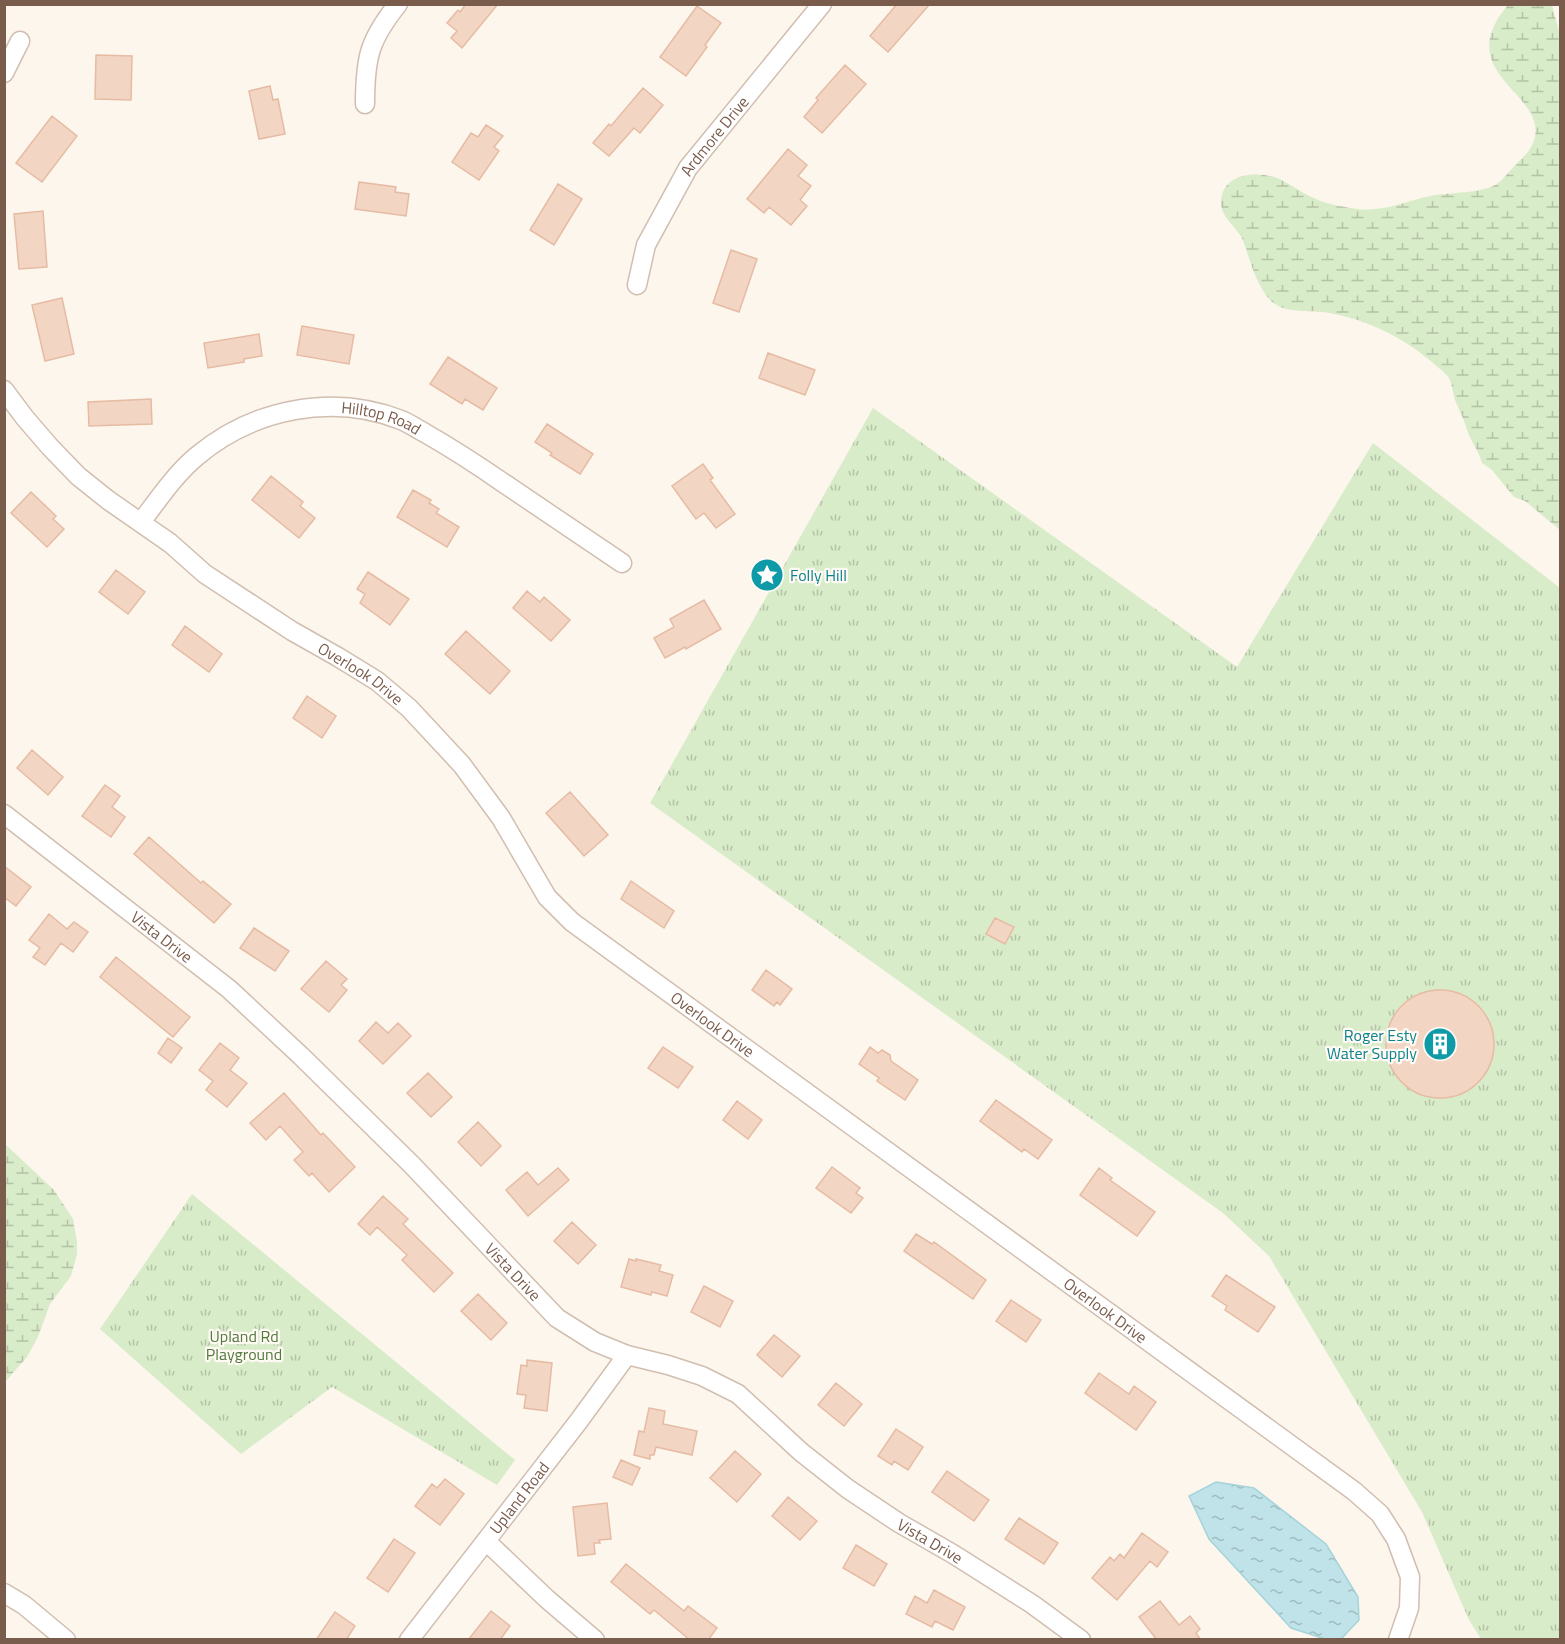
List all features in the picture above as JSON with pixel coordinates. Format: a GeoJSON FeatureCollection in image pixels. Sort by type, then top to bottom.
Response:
{"type":"FeatureCollection","features":[{"type":"Feature","properties":{"kind":"street"},"geometry":{"type":"LineString","coordinates":[[364,104],[365,71],[370,47],[384,22],[398,4]]}},
{"type":"Feature","properties":{"kind":"street","name":"Ardmore Drive"},"geometry":{"type":"LineString","coordinates":[[638,285],[646,245],[687,168],[822,4]]}},
{"type":"Feature","properties":{"kind":"street"},"geometry":{"type":"LineString","coordinates":[[4,73],[20,41]]}},
{"type":"Feature","properties":{"kind":"street","name":"Overlook Drive"},"geometry":{"type":"LineString","coordinates":[[4,390],[43,440],[78,476],[108,500],[170,543],[205,574],[292,631],[377,681],[409,708],[436,734],[462,765],[501,818],[547,897],[572,922],[1354,1491],[1380,1514],[1396,1539],[1410,1577],[1409,1608],[1398,1640]]}},
{"type":"Feature","properties":{"kind":"street","name":"Hilltop Road"},"geometry":{"type":"LineString","coordinates":[[141,522],[195,457],[218,441],[247,425],[274,414],[305,408],[338,406],[369,410],[402,420],[467,459],[622,563]]}},
{"type":"Feature","properties":{"kind":"street","name":"Vista Drive"},"geometry":{"type":"LineString","coordinates":[[4,814],[229,989],[412,1165],[557,1318],[595,1342],[627,1356],[668,1365],[702,1376],[738,1394],[801,1452],[848,1489],[899,1523],[1032,1604],[1081,1640]]}},
{"type":"Feature","properties":{"kind":"street","name":"Upland Road"},"geometry":{"type":"LineString","coordinates":[[409,1640],[627,1356]]}},
{"type":"Feature","properties":{"kind":"street"},"geometry":{"type":"LineString","coordinates":[[486,1541],[547,1599],[595,1640]]}},
{"type":"Feature","properties":{"kind":"street"},"geometry":{"type":"LineString","coordinates":[[4,1593],[24,1605],[66,1640]]}},
{"type":"Feature","properties":{"kind":"green space"},"geometry":{"type":"Polygon","coordinates":[[[1509,4],[1552,5],[1560,35],[1560,530],[1525,501],[1514,497],[1492,470],[1482,463],[1455,400],[1449,378],[1432,362],[1397,337],[1371,325],[1329,313],[1284,308],[1271,301],[1258,281],[1241,237],[1221,206],[1223,191],[1228,184],[1234,179],[1251,175],[1277,178],[1313,198],[1328,203],[1368,210],[1386,208],[1430,196],[1484,189],[1498,183],[1529,151],[1536,130],[1531,114],[1496,68],[1489,50],[1493,29],[1509,4]]]}},
{"type":"Feature","properties":{"kind":"green space"},"geometry":{"type":"Polygon","coordinates":[[[873,408],[1237,667],[1373,443],[1560,588],[1560,1639],[1481,1639],[1469,1620],[1422,1512],[1269,1256],[1223,1213],[650,803],[873,408]]]}},
{"type":"Feature","properties":{"kind":"green space"},"geometry":{"type":"Polygon","coordinates":[[[5,1144],[54,1190],[73,1219],[77,1254],[71,1276],[50,1304],[38,1337],[27,1357],[5,1382],[5,1144]]]}},
{"type":"Feature","properties":{"kind":"green space","name":"Upland Rd Playground"},"geometry":{"type":"Polygon","coordinates":[[[192,1194],[515,1460],[497,1485],[332,1387],[241,1454],[100,1329],[192,1194]]]}},
{"type":"Feature","properties":{"kind":"water"},"geometry":{"type":"Polygon","coordinates":[[[1216,1482],[1254,1488],[1326,1544],[1358,1597],[1359,1620],[1341,1639],[1325,1639],[1291,1628],[1209,1539],[1189,1496],[1216,1482]]]}},
{"type":"Feature","properties":{"kind":"building"},"geometry":{"type":"Polygon","coordinates":[[[466,4],[498,4],[462,48],[451,38],[457,31],[447,23],[466,4]]]}},
{"type":"Feature","properties":{"kind":"building"},"geometry":{"type":"Polygon","coordinates":[[[897,4],[930,4],[888,52],[870,36],[897,4]]]}},
{"type":"Feature","properties":{"kind":"building"},"geometry":{"type":"Polygon","coordinates":[[[697,6],[721,23],[686,76],[660,57],[697,6]]]}},
{"type":"Feature","properties":{"kind":"building"},"geometry":{"type":"Polygon","coordinates":[[[96,55],[132,56],[131,100],[95,99],[96,55]]]}},
{"type":"Feature","properties":{"kind":"building"},"geometry":{"type":"Polygon","coordinates":[[[845,65],[866,84],[822,133],[804,117],[818,100],[816,98],[845,65]]]}},
{"type":"Feature","properties":{"kind":"building"},"geometry":{"type":"Polygon","coordinates":[[[270,86],[273,100],[278,99],[285,134],[259,139],[249,91],[270,86]]]}},
{"type":"Feature","properties":{"kind":"building"},"geometry":{"type":"Polygon","coordinates":[[[643,88],[663,105],[640,133],[634,128],[609,156],[593,143],[609,124],[611,126],[643,88]]]}},
{"type":"Feature","properties":{"kind":"building"},"geometry":{"type":"Polygon","coordinates":[[[52,116],[77,136],[42,182],[16,163],[52,116]]]}},
{"type":"Feature","properties":{"kind":"building"},"geometry":{"type":"Polygon","coordinates":[[[486,125],[503,136],[494,147],[499,151],[479,180],[452,162],[471,133],[478,137],[486,125]]]}},
{"type":"Feature","properties":{"kind":"building"},"geometry":{"type":"Polygon","coordinates":[[[788,149],[807,165],[798,176],[811,186],[800,200],[807,206],[791,225],[769,207],[764,213],[747,199],[788,149]]]}},
{"type":"Feature","properties":{"kind":"building"},"geometry":{"type":"Polygon","coordinates":[[[359,182],[396,187],[395,192],[409,194],[406,216],[355,209],[359,182]]]}},
{"type":"Feature","properties":{"kind":"building"},"geometry":{"type":"Polygon","coordinates":[[[558,184],[582,199],[554,245],[530,230],[558,184]]]}},
{"type":"Feature","properties":{"kind":"building"},"geometry":{"type":"Polygon","coordinates":[[[43,211],[47,267],[19,269],[14,214],[43,211]]]}},
{"type":"Feature","properties":{"kind":"building"},"geometry":{"type":"Polygon","coordinates":[[[731,250],[757,259],[739,312],[713,303],[731,250]]]}},
{"type":"Feature","properties":{"kind":"building"},"geometry":{"type":"Polygon","coordinates":[[[62,298],[74,354],[45,361],[32,305],[62,298]]]}},
{"type":"Feature","properties":{"kind":"building"},"geometry":{"type":"Polygon","coordinates":[[[302,326],[354,335],[349,364],[297,355],[302,326]]]}},
{"type":"Feature","properties":{"kind":"building"},"geometry":{"type":"Polygon","coordinates":[[[259,334],[262,356],[244,359],[244,362],[208,368],[204,343],[259,334]]]}},
{"type":"Feature","properties":{"kind":"building"},"geometry":{"type":"Polygon","coordinates":[[[768,353],[815,370],[805,395],[759,378],[768,353]]]}},
{"type":"Feature","properties":{"kind":"building"},"geometry":{"type":"Polygon","coordinates":[[[448,357],[497,388],[483,410],[465,399],[462,404],[430,384],[448,357]]]}},
{"type":"Feature","properties":{"kind":"building"},"geometry":{"type":"Polygon","coordinates":[[[151,399],[152,424],[89,426],[88,402],[151,399]]]}},
{"type":"Feature","properties":{"kind":"building"},"geometry":{"type":"Polygon","coordinates":[[[547,424],[593,454],[580,474],[550,455],[552,453],[535,442],[547,424]]]}},
{"type":"Feature","properties":{"kind":"building"},"geometry":{"type":"Polygon","coordinates":[[[703,464],[713,478],[710,480],[735,514],[716,528],[704,513],[696,519],[672,486],[703,464]]]}},
{"type":"Feature","properties":{"kind":"building"},"geometry":{"type":"Polygon","coordinates":[[[271,476],[303,502],[300,506],[315,518],[299,538],[252,500],[271,476]]]}},
{"type":"Feature","properties":{"kind":"building"},"geometry":{"type":"Polygon","coordinates":[[[413,490],[431,500],[429,503],[439,509],[436,513],[459,527],[447,547],[397,517],[413,490]]]}},
{"type":"Feature","properties":{"kind":"building"},"geometry":{"type":"Polygon","coordinates":[[[31,492],[56,516],[53,519],[64,529],[47,547],[11,513],[31,492]]]}},
{"type":"Feature","properties":{"kind":"building"},"geometry":{"type":"Polygon","coordinates":[[[116,570],[145,592],[128,614],[99,592],[116,570]]]}},
{"type":"Feature","properties":{"kind":"building"},"geometry":{"type":"Polygon","coordinates":[[[368,572],[409,599],[390,625],[360,603],[365,594],[357,589],[368,572]]]}},
{"type":"Feature","properties":{"kind":"building"},"geometry":{"type":"Polygon","coordinates":[[[527,591],[540,602],[544,597],[570,620],[551,641],[513,608],[527,591]]]}},
{"type":"Feature","properties":{"kind":"building"},"geometry":{"type":"Polygon","coordinates":[[[704,600],[721,629],[665,658],[654,638],[674,627],[670,619],[704,600]]]}},
{"type":"Feature","properties":{"kind":"building"},"geometry":{"type":"Polygon","coordinates":[[[185,626],[222,654],[209,672],[172,645],[185,626]]]}},
{"type":"Feature","properties":{"kind":"building"},"geometry":{"type":"Polygon","coordinates":[[[466,631],[510,671],[490,694],[445,654],[466,631]]]}},
{"type":"Feature","properties":{"kind":"building"},"geometry":{"type":"Polygon","coordinates":[[[307,696],[336,716],[322,738],[293,718],[307,696]]]}},
{"type":"Feature","properties":{"kind":"building"},"geometry":{"type":"Polygon","coordinates":[[[32,750],[63,777],[48,795],[17,768],[32,750]]]}},
{"type":"Feature","properties":{"kind":"building"},"geometry":{"type":"Polygon","coordinates":[[[105,785],[120,796],[112,807],[125,817],[111,837],[82,816],[105,785]]]}},
{"type":"Feature","properties":{"kind":"building"},"geometry":{"type":"Polygon","coordinates":[[[570,792],[608,835],[584,856],[546,813],[570,792]]]}},
{"type":"Feature","properties":{"kind":"building"},"geometry":{"type":"Polygon","coordinates":[[[149,837],[201,883],[203,881],[231,904],[214,923],[134,854],[149,837]]]}},
{"type":"Feature","properties":{"kind":"building"},"geometry":{"type":"Polygon","coordinates":[[[4,866],[31,887],[16,906],[4,897],[4,866]]]}},
{"type":"Feature","properties":{"kind":"building"},"geometry":{"type":"Polygon","coordinates":[[[631,881],[674,911],[664,928],[621,899],[631,881]]]}},
{"type":"Feature","properties":{"kind":"building"},"geometry":{"type":"Polygon","coordinates":[[[49,914],[67,929],[74,922],[88,932],[73,952],[61,943],[45,965],[33,957],[40,948],[29,940],[49,914]]]}},
{"type":"Feature","properties":{"kind":"building"},"geometry":{"type":"Polygon","coordinates":[[[995,918],[1014,927],[1005,944],[986,934],[995,918]]]}},
{"type":"Feature","properties":{"kind":"building"},"geometry":{"type":"Polygon","coordinates":[[[254,928],[289,951],[275,971],[240,948],[254,928]]]}},
{"type":"Feature","properties":{"kind":"building"},"geometry":{"type":"Polygon","coordinates":[[[116,957],[190,1017],[173,1037],[100,977],[116,957]]]}},
{"type":"Feature","properties":{"kind":"building"},"geometry":{"type":"Polygon","coordinates":[[[326,961],[347,979],[341,985],[347,990],[329,1012],[301,989],[326,961]]]}},
{"type":"Feature","properties":{"kind":"building"},"geometry":{"type":"Polygon","coordinates":[[[766,970],[792,989],[780,1005],[777,1002],[774,1006],[752,990],[766,970]]]}},
{"type":"Feature","properties":{"kind":"building","name":"Roger Esty Water Supply"},"geometry":{"type":"Polygon","coordinates":[[[1440,990],[1461,994],[1478,1006],[1490,1023],[1494,1044],[1490,1065],[1478,1082],[1461,1094],[1440,1098],[1419,1094],[1402,1082],[1390,1065],[1386,1044],[1390,1023],[1402,1006],[1419,994],[1440,990]]]}},
{"type":"Feature","properties":{"kind":"building"},"geometry":{"type":"Polygon","coordinates":[[[376,1022],[388,1033],[398,1023],[411,1036],[383,1064],[359,1041],[376,1022]]]}},
{"type":"Feature","properties":{"kind":"building"},"geometry":{"type":"Polygon","coordinates":[[[168,1038],[182,1048],[171,1063],[158,1053],[168,1038]]]}},
{"type":"Feature","properties":{"kind":"building"},"geometry":{"type":"Polygon","coordinates":[[[220,1043],[239,1058],[230,1070],[247,1083],[227,1107],[206,1090],[213,1081],[199,1070],[220,1043]]]}},
{"type":"Feature","properties":{"kind":"building"},"geometry":{"type":"Polygon","coordinates":[[[663,1047],[693,1067],[678,1088],[648,1068],[663,1047]]]}},
{"type":"Feature","properties":{"kind":"building"},"geometry":{"type":"Polygon","coordinates":[[[870,1047],[878,1053],[882,1050],[890,1055],[891,1061],[918,1080],[905,1100],[877,1081],[879,1078],[859,1064],[870,1047]]]}},
{"type":"Feature","properties":{"kind":"building"},"geometry":{"type":"Polygon","coordinates":[[[428,1073],[452,1097],[431,1117],[407,1093],[428,1073]]]}},
{"type":"Feature","properties":{"kind":"building"},"geometry":{"type":"Polygon","coordinates":[[[284,1093],[321,1135],[323,1133],[355,1167],[329,1192],[312,1173],[309,1176],[294,1160],[303,1152],[280,1126],[266,1140],[250,1123],[284,1093]]]}},
{"type":"Feature","properties":{"kind":"building"},"geometry":{"type":"Polygon","coordinates":[[[996,1100],[1052,1140],[1038,1159],[1024,1149],[1022,1152],[980,1121],[996,1100]]]}},
{"type":"Feature","properties":{"kind":"building"},"geometry":{"type":"Polygon","coordinates":[[[737,1101],[762,1120],[748,1139],[723,1120],[737,1101]]]}},
{"type":"Feature","properties":{"kind":"building"},"geometry":{"type":"Polygon","coordinates":[[[478,1122],[501,1146],[481,1166],[458,1142],[478,1122]]]}},
{"type":"Feature","properties":{"kind":"building"},"geometry":{"type":"Polygon","coordinates":[[[832,1167],[860,1188],[856,1193],[863,1198],[851,1213],[816,1188],[832,1167]]]}},
{"type":"Feature","properties":{"kind":"building"},"geometry":{"type":"Polygon","coordinates":[[[558,1168],[569,1180],[528,1216],[506,1190],[527,1172],[538,1185],[558,1168]]]}},
{"type":"Feature","properties":{"kind":"building"},"geometry":{"type":"Polygon","coordinates":[[[1099,1168],[1112,1178],[1110,1180],[1155,1212],[1137,1236],[1080,1195],[1099,1168]]]}},
{"type":"Feature","properties":{"kind":"building"},"geometry":{"type":"Polygon","coordinates":[[[383,1196],[408,1219],[403,1224],[453,1273],[434,1292],[402,1260],[407,1255],[377,1227],[370,1235],[358,1224],[383,1196]]]}},
{"type":"Feature","properties":{"kind":"building"},"geometry":{"type":"Polygon","coordinates":[[[572,1222],[596,1245],[578,1264],[554,1241],[572,1222]]]}},
{"type":"Feature","properties":{"kind":"building"},"geometry":{"type":"Polygon","coordinates":[[[916,1234],[932,1244],[934,1242],[986,1280],[973,1299],[904,1251],[916,1234]]]}},
{"type":"Feature","properties":{"kind":"building"},"geometry":{"type":"Polygon","coordinates":[[[629,1259],[661,1265],[659,1271],[673,1275],[667,1296],[652,1292],[651,1295],[621,1287],[629,1259]]]}},
{"type":"Feature","properties":{"kind":"building"},"geometry":{"type":"Polygon","coordinates":[[[1226,1275],[1275,1307],[1258,1332],[1225,1310],[1227,1306],[1212,1296],[1226,1275]]]}},
{"type":"Feature","properties":{"kind":"building"},"geometry":{"type":"Polygon","coordinates":[[[704,1286],[733,1301],[720,1327],[691,1312],[704,1286]]]}},
{"type":"Feature","properties":{"kind":"building"},"geometry":{"type":"Polygon","coordinates":[[[478,1294],[507,1323],[491,1340],[461,1311],[478,1294]]]}},
{"type":"Feature","properties":{"kind":"building"},"geometry":{"type":"Polygon","coordinates":[[[1011,1300],[1041,1320],[1026,1342],[996,1321],[1011,1300]]]}},
{"type":"Feature","properties":{"kind":"building"},"geometry":{"type":"Polygon","coordinates":[[[774,1335],[800,1356],[782,1377],[757,1355],[774,1335]]]}},
{"type":"Feature","properties":{"kind":"building"},"geometry":{"type":"Polygon","coordinates":[[[527,1360],[552,1363],[547,1411],[524,1408],[526,1395],[517,1394],[521,1365],[527,1366],[527,1360]]]}},
{"type":"Feature","properties":{"kind":"building"},"geometry":{"type":"Polygon","coordinates":[[[1099,1373],[1129,1394],[1134,1386],[1156,1402],[1136,1430],[1085,1393],[1099,1373]]]}},
{"type":"Feature","properties":{"kind":"building"},"geometry":{"type":"Polygon","coordinates":[[[836,1383],[862,1404],[844,1426],[818,1405],[836,1383]]]}},
{"type":"Feature","properties":{"kind":"building"},"geometry":{"type":"Polygon","coordinates":[[[649,1408],[665,1411],[663,1424],[697,1431],[692,1455],[656,1447],[650,1459],[634,1455],[639,1431],[644,1432],[649,1408]]]}},
{"type":"Feature","properties":{"kind":"building"},"geometry":{"type":"Polygon","coordinates":[[[896,1429],[923,1447],[908,1470],[894,1461],[892,1465],[878,1456],[896,1429]]]}},
{"type":"Feature","properties":{"kind":"building"},"geometry":{"type":"Polygon","coordinates":[[[735,1451],[761,1474],[737,1502],[710,1478],[735,1451]]]}},
{"type":"Feature","properties":{"kind":"building"},"geometry":{"type":"Polygon","coordinates":[[[621,1460],[640,1468],[632,1485],[613,1477],[621,1460]]]}},
{"type":"Feature","properties":{"kind":"building"},"geometry":{"type":"Polygon","coordinates":[[[947,1471],[989,1500],[974,1521],[932,1492],[947,1471]]]}},
{"type":"Feature","properties":{"kind":"building"},"geometry":{"type":"Polygon","coordinates":[[[445,1479],[464,1494],[440,1525],[415,1506],[432,1484],[437,1488],[445,1479]]]}},
{"type":"Feature","properties":{"kind":"building"},"geometry":{"type":"Polygon","coordinates":[[[788,1497],[817,1521],[800,1540],[772,1516],[788,1497]]]}},
{"type":"Feature","properties":{"kind":"building"},"geometry":{"type":"Polygon","coordinates":[[[607,1503],[611,1539],[594,1543],[595,1554],[578,1556],[573,1507],[607,1503]]]}},
{"type":"Feature","properties":{"kind":"building"},"geometry":{"type":"Polygon","coordinates":[[[1019,1518],[1058,1543],[1044,1564],[1005,1539],[1019,1518]]]}},
{"type":"Feature","properties":{"kind":"building"},"geometry":{"type":"Polygon","coordinates":[[[1142,1533],[1168,1552],[1157,1567],[1150,1561],[1117,1600],[1092,1578],[1110,1557],[1114,1561],[1120,1554],[1124,1558],[1142,1533]]]}},
{"type":"Feature","properties":{"kind":"building"},"geometry":{"type":"Polygon","coordinates":[[[394,1539],[415,1553],[388,1592],[367,1578],[394,1539]]]}},
{"type":"Feature","properties":{"kind":"building"},"geometry":{"type":"Polygon","coordinates":[[[856,1545],[887,1564],[874,1586],[843,1568],[856,1545]]]}},
{"type":"Feature","properties":{"kind":"building"},"geometry":{"type":"Polygon","coordinates":[[[626,1564],[684,1611],[688,1606],[717,1628],[708,1640],[690,1640],[654,1610],[650,1614],[611,1582],[626,1564]]]}},
{"type":"Feature","properties":{"kind":"building"},"geometry":{"type":"Polygon","coordinates":[[[934,1590],[965,1607],[953,1630],[935,1621],[932,1627],[906,1614],[915,1596],[927,1603],[934,1590]]]}},
{"type":"Feature","properties":{"kind":"building"},"geometry":{"type":"Polygon","coordinates":[[[1160,1601],[1179,1625],[1190,1616],[1200,1629],[1196,1633],[1201,1640],[1157,1640],[1139,1617],[1160,1601]]]}},
{"type":"Feature","properties":{"kind":"building"},"geometry":{"type":"Polygon","coordinates":[[[491,1611],[510,1626],[500,1640],[468,1640],[491,1611]]]}},
{"type":"Feature","properties":{"kind":"building"},"geometry":{"type":"Polygon","coordinates":[[[335,1612],[355,1626],[346,1640],[316,1640],[335,1612]]]}},
{"type":"Feature","properties":{"kind":"place","name":"Folly Hill"},"geometry":{"type":"Point","coordinates":[767,575]}},
{"type":"Feature","properties":{"kind":"place","name":"Roger Esty Water Supply"},"geometry":{"type":"Point","coordinates":[1440,1044]}}]}
